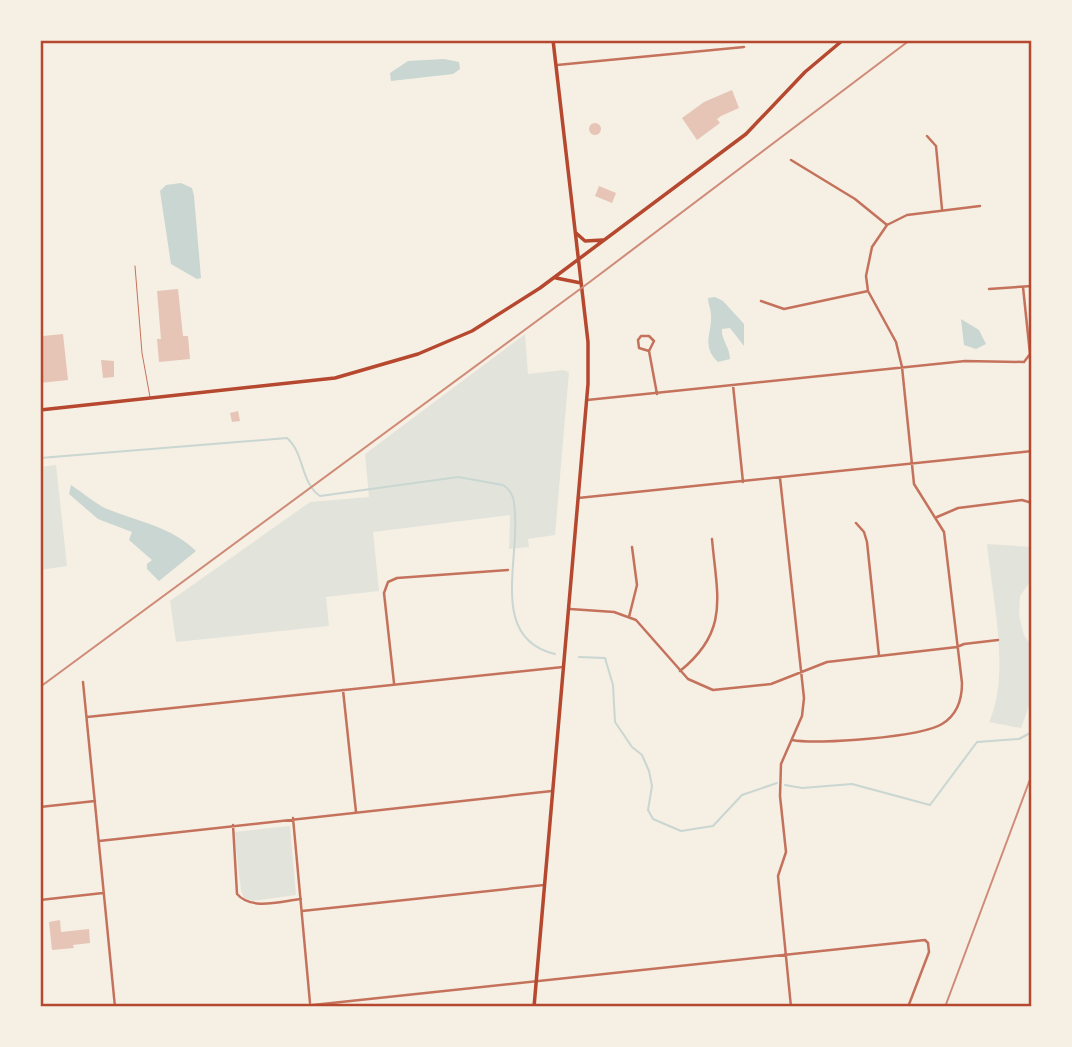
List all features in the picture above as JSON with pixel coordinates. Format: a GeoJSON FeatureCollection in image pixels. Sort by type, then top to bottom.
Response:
{"type":"FeatureCollection","features":[{"type":"Feature","properties":{"kind":"main road"},"geometry":{"type":"LineString","coordinates":[[534,1007],[587,400],[588,342],[553,40]]}},
{"type":"Feature","properties":{"kind":"main road"},"geometry":{"type":"LineString","coordinates":[[40,410],[304,383],[368,371],[472,331],[554,278],[746,134],[805,72],[843,40]]}},
{"type":"Feature","properties":{"kind":"main road"},"geometry":{"type":"LineString","coordinates":[[576,233],[585,241],[605,240]]}},
{"type":"Feature","properties":{"kind":"main road"},"geometry":{"type":"LineString","coordinates":[[554,278],[581,283]]}},
{"type":"Feature","properties":{"kind":"street"},"geometry":{"type":"LineString","coordinates":[[557,65],[744,47]]}},
{"type":"Feature","properties":{"kind":"street"},"geometry":{"type":"LineString","coordinates":[[927,136],[936,146],[942,209]]}},
{"type":"Feature","properties":{"kind":"street"},"geometry":{"type":"LineString","coordinates":[[791,160],[855,199],[887,225]]}},
{"type":"Feature","properties":{"kind":"street"},"geometry":{"type":"LineString","coordinates":[[792,740],[822,742],[922,731],[941,725],[953,715],[960,701],[962,683],[946,542],[937,517],[918,493],[902,367],[896,342],[868,292],[868,260],[872,247],[887,225],[907,215],[980,206]]}},
{"type":"Feature","properties":{"kind":"street"},"geometry":{"type":"LineString","coordinates":[[989,289],[1032,286]]}},
{"type":"Feature","properties":{"kind":"street"},"geometry":{"type":"LineString","coordinates":[[587,400],[965,361],[1020,363],[1027,360],[1030,354],[1023,287]]}},
{"type":"Feature","properties":{"kind":"street"},"geometry":{"type":"LineString","coordinates":[[761,301],[784,309],[868,292]]}},
{"type":"Feature","properties":{"kind":"street"},"geometry":{"type":"LineString","coordinates":[[649,351],[639,348],[638,340],[641,336],[653,339],[653,346],[649,351],[657,394]]}},
{"type":"Feature","properties":{"kind":"street"},"geometry":{"type":"LineString","coordinates":[[733,385],[743,482]]}},
{"type":"Feature","properties":{"kind":"street"},"geometry":{"type":"LineString","coordinates":[[578,498],[1032,451]]}},
{"type":"Feature","properties":{"kind":"street"},"geometry":{"type":"LineString","coordinates":[[780,478],[804,707],[781,764],[779,796],[786,852],[778,876],[792,1007]]}},
{"type":"Feature","properties":{"kind":"street"},"geometry":{"type":"LineString","coordinates":[[937,517],[958,508],[1022,500],[1032,503]]}},
{"type":"Feature","properties":{"kind":"street"},"geometry":{"type":"LineString","coordinates":[[856,523],[864,532],[867,542],[879,656]]}},
{"type":"Feature","properties":{"kind":"street"},"geometry":{"type":"LineString","coordinates":[[680,671],[704,649],[716,624],[718,603],[712,539]]}},
{"type":"Feature","properties":{"kind":"street"},"geometry":{"type":"LineString","coordinates":[[629,617],[637,585],[632,547]]}},
{"type":"Feature","properties":{"kind":"street"},"geometry":{"type":"LineString","coordinates":[[394,685],[384,593],[387,582],[397,578],[508,569]]}},
{"type":"Feature","properties":{"kind":"street"},"geometry":{"type":"LineString","coordinates":[[568,609],[600,611],[629,617],[645,627],[680,671],[694,684],[713,690],[771,684],[827,662],[957,648],[964,644],[998,640]]}},
{"type":"Feature","properties":{"kind":"street"},"geometry":{"type":"LineString","coordinates":[[87,717],[563,667]]}},
{"type":"Feature","properties":{"kind":"street"},"geometry":{"type":"LineString","coordinates":[[83,682],[115,1007]]}},
{"type":"Feature","properties":{"kind":"street"},"geometry":{"type":"LineString","coordinates":[[343,690],[356,812]]}},
{"type":"Feature","properties":{"kind":"street"},"geometry":{"type":"LineString","coordinates":[[99,841],[552,791]]}},
{"type":"Feature","properties":{"kind":"street"},"geometry":{"type":"LineString","coordinates":[[40,807],[95,801]]}},
{"type":"Feature","properties":{"kind":"street"},"geometry":{"type":"LineString","coordinates":[[293,818],[311,1006]]}},
{"type":"Feature","properties":{"kind":"street"},"geometry":{"type":"LineString","coordinates":[[233,825],[237,894],[244,902],[252,904],[301,899]]}},
{"type":"Feature","properties":{"kind":"street"},"geometry":{"type":"LineString","coordinates":[[302,911],[544,885]]}},
{"type":"Feature","properties":{"kind":"street"},"geometry":{"type":"LineString","coordinates":[[40,900],[104,893]]}},
{"type":"Feature","properties":{"kind":"street"},"geometry":{"type":"LineString","coordinates":[[293,1007],[919,940],[928,943],[930,947],[908,1007]]}},
{"type":"Feature","properties":{"kind":"lane"},"geometry":{"type":"LineString","coordinates":[[135,266],[142,353],[150,399]]}},
{"type":"Feature","properties":{"kind":"shaded area"},"geometry":{"type":"Polygon","coordinates":[[[444,59],[459,62],[460,69],[453,74],[391,81],[390,73],[408,61],[444,59]]]}},
{"type":"Feature","properties":{"kind":"shaded area"},"geometry":{"type":"Polygon","coordinates":[[[181,183],[192,188],[194,196],[201,278],[197,279],[171,264],[160,191],[166,185],[181,183]]]}},
{"type":"Feature","properties":{"kind":"shaded area"},"geometry":{"type":"Polygon","coordinates":[[[715,297],[723,301],[744,324],[744,346],[730,328],[722,329],[730,359],[718,362],[709,345],[711,315],[708,298],[715,297]]]}},
{"type":"Feature","properties":{"kind":"shaded area"},"geometry":{"type":"Polygon","coordinates":[[[961,319],[979,330],[986,344],[976,349],[964,345],[961,319]]]}},
{"type":"Feature","properties":{"kind":"shaded area"},"geometry":{"type":"Polygon","coordinates":[[[525,334],[528,374],[563,370],[569,372],[555,535],[528,539],[529,547],[509,549],[510,515],[373,532],[379,591],[326,597],[329,626],[176,642],[170,601],[310,502],[369,497],[365,454],[525,334]]]}},
{"type":"Feature","properties":{"kind":"shaded area"},"geometry":{"type":"Polygon","coordinates":[[[56,465],[67,566],[40,570],[40,467],[56,465]]]}},
{"type":"Feature","properties":{"kind":"shaded area"},"geometry":{"type":"Polygon","coordinates":[[[71,485],[104,507],[165,530],[196,551],[159,581],[147,569],[147,564],[152,560],[129,540],[132,532],[98,519],[69,494],[71,485]]]}},
{"type":"Feature","properties":{"kind":"shaded area"},"geometry":{"type":"Polygon","coordinates":[[[987,544],[1032,547],[1032,579],[1020,596],[1019,615],[1024,635],[1032,647],[1032,698],[1021,728],[989,722],[999,682],[999,659],[987,544]]]}},
{"type":"Feature","properties":{"kind":"shaded area"},"geometry":{"type":"Polygon","coordinates":[[[290,826],[296,895],[252,901],[244,898],[234,832],[290,826]]]}},
{"type":"Feature","properties":{"kind":"building"},"geometry":{"type":"Polygon","coordinates":[[[732,90],[739,108],[717,119],[720,123],[697,140],[682,118],[704,102],[732,90]]]}},
{"type":"Feature","properties":{"kind":"building"},"geometry":{"type":"Polygon","coordinates":[[[590,124],[600,124],[600,134],[590,134],[590,124]]]}},
{"type":"Feature","properties":{"kind":"building"},"geometry":{"type":"Polygon","coordinates":[[[599,186],[616,193],[612,203],[595,196],[599,186]]]}},
{"type":"Feature","properties":{"kind":"building"},"geometry":{"type":"Polygon","coordinates":[[[178,289],[183,336],[188,336],[190,359],[159,362],[157,339],[161,339],[157,291],[178,289]]]}},
{"type":"Feature","properties":{"kind":"building"},"geometry":{"type":"Polygon","coordinates":[[[40,323],[43,336],[63,334],[68,380],[40,383],[40,323]]]}},
{"type":"Feature","properties":{"kind":"building"},"geometry":{"type":"Polygon","coordinates":[[[101,360],[114,361],[114,377],[103,378],[101,360]]]}},
{"type":"Feature","properties":{"kind":"building"},"geometry":{"type":"Polygon","coordinates":[[[238,411],[240,421],[232,422],[230,413],[238,411]]]}},
{"type":"Feature","properties":{"kind":"building"},"geometry":{"type":"Polygon","coordinates":[[[60,920],[61,932],[89,929],[90,943],[52,950],[49,922],[60,920]]]}},
{"type":"Feature","properties":{"kind":"waterway"},"geometry":{"type":"LineString","coordinates":[[40,458],[287,438],[297,452],[309,483],[320,496],[458,477],[503,485],[511,494],[515,509],[512,576],[515,616],[522,633],[535,646],[555,654]]}},
{"type":"Feature","properties":{"kind":"waterway"},"geometry":{"type":"LineString","coordinates":[[579,657],[605,658],[613,685],[615,722],[632,747],[642,755],[649,771],[652,786],[648,810],[653,819],[681,831],[713,826],[742,795],[777,783]]}},
{"type":"Feature","properties":{"kind":"waterway"},"geometry":{"type":"LineString","coordinates":[[785,785],[802,788],[852,784],[930,805],[977,742],[1019,739],[1032,732]]}},
{"type":"Feature","properties":{"kind":"railway"},"geometry":{"type":"LineString","coordinates":[[40,687],[591,281],[910,40]]}},
{"type":"Feature","properties":{"kind":"railway"},"geometry":{"type":"LineString","coordinates":[[945,1007],[1032,774]]}}]}
